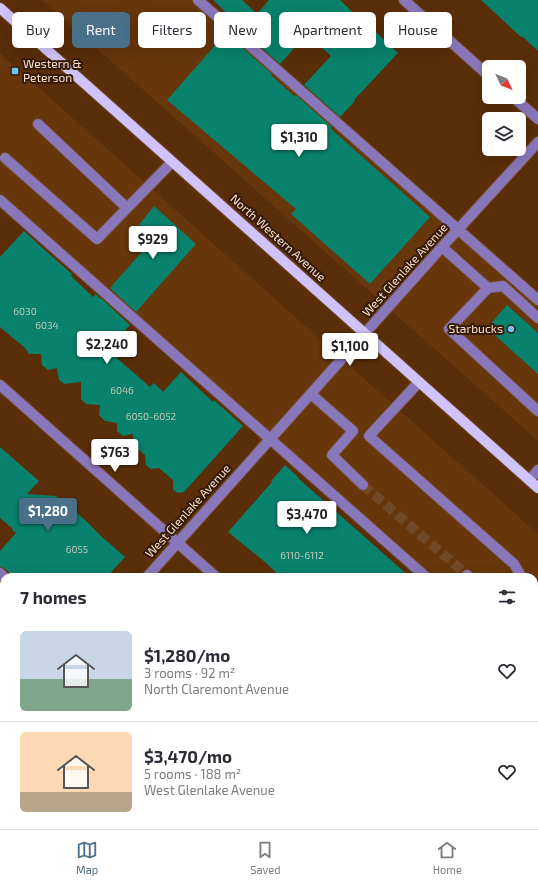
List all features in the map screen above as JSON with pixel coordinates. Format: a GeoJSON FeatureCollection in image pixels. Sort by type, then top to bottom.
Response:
{"type":"FeatureCollection","features":[{"type":"Feature","properties":{"kind":"main road","name":"North Western Avenue"},"geometry":{"type":"LineString","coordinates":[[0,8],[538,488]]}},
{"type":"Feature","properties":{"kind":"street"},"geometry":{"type":"LineString","coordinates":[[198,0],[538,300]]}},
{"type":"Feature","properties":{"kind":"street"},"geometry":{"type":"LineString","coordinates":[[404,0],[482,70]]}},
{"type":"Feature","properties":{"kind":"street"},"geometry":{"type":"LineString","coordinates":[[521,104],[538,119]]}},
{"type":"Feature","properties":{"kind":"street"},"geometry":{"type":"LineString","coordinates":[[38,124],[127,208]]}},
{"type":"Feature","properties":{"kind":"street","name":"West Glenlake Avenue"},"geometry":{"type":"LineString","coordinates":[[151,573],[442,247],[538,142]]}},
{"type":"Feature","properties":{"kind":"street"},"geometry":{"type":"LineString","coordinates":[[4,158],[97,239],[172,162]]}},
{"type":"Feature","properties":{"kind":"street"},"geometry":{"type":"LineString","coordinates":[[0,200],[421,573]]}},
{"type":"Feature","properties":{"kind":"street"},"geometry":{"type":"LineString","coordinates":[[442,247],[488,288]]}},
{"type":"Feature","properties":{"kind":"street"},"geometry":{"type":"LineString","coordinates":[[538,318],[503,286],[488,288],[449,329],[538,410]]}},
{"type":"Feature","properties":{"kind":"street"},"geometry":{"type":"LineString","coordinates":[[369,436],[419,382]]}},
{"type":"Feature","properties":{"kind":"street"},"geometry":{"type":"LineString","coordinates":[[0,385],[212,573]]}},
{"type":"Feature","properties":{"kind":"street"},"geometry":{"type":"LineString","coordinates":[[311,394],[352,431],[369,436],[514,564],[519,573]]}},
{"type":"Feature","properties":{"kind":"street"},"geometry":{"type":"LineString","coordinates":[[352,431],[332,455],[363,485]]}},
{"type":"Feature","properties":{"kind":"street"},"geometry":{"type":"LineString","coordinates":[[529,480],[538,470]]}},
{"type":"Feature","properties":{"kind":"shaded area"},"geometry":{"type":"Polygon","coordinates":[[[42,0],[203,0],[216,12],[214,12],[214,48],[257,48],[538,298],[538,441],[96,48],[130,48],[130,12],[72,12],[72,27],[64,20],[64,12],[55,12],[42,0]]]}},
{"type":"Feature","properties":{"kind":"shaded area"},"geometry":{"type":"Polygon","coordinates":[[[0,53],[538,534],[538,573],[417,573],[0,202],[0,53]]]}},
{"type":"Feature","properties":{"kind":"building"},"geometry":{"type":"Polygon","coordinates":[[[213,0],[242,0],[255,12],[226,12],[213,0]]]}},
{"type":"Feature","properties":{"kind":"building"},"geometry":{"type":"Polygon","coordinates":[[[269,0],[340,0],[353,12],[279,12],[279,48],[294,48],[280,64],[262,48],[271,48],[271,12],[259,12],[269,0]]]}},
{"type":"Feature","properties":{"kind":"building"},"geometry":{"type":"Polygon","coordinates":[[[481,0],[538,0],[538,51],[522,36],[521,37],[481,0]]]}},
{"type":"Feature","properties":{"kind":"building"},"geometry":{"type":"Polygon","coordinates":[[[376,32],[384,40],[384,48],[393,48],[398,53],[340,117],[304,85],[331,56],[322,48],[376,48],[376,32]]]}},
{"type":"Feature","properties":{"kind":"building"},"geometry":{"type":"Polygon","coordinates":[[[214,47],[214,48],[243,48],[294,96],[296,95],[332,127],[330,128],[430,217],[370,284],[291,214],[296,209],[167,100],[214,47]]]}},
{"type":"Feature","properties":{"kind":"building"},"geometry":{"type":"Polygon","coordinates":[[[154,206],[196,244],[136,312],[110,288],[154,238],[139,225],[154,206]]]}},
{"type":"Feature","properties":{"kind":"building"},"geometry":{"type":"Polygon","coordinates":[[[24,231],[72,274],[71,276],[93,297],[96,294],[130,325],[109,349],[118,359],[150,387],[154,383],[163,392],[181,372],[213,402],[214,400],[243,426],[184,492],[178,493],[173,490],[173,480],[159,468],[151,469],[146,465],[145,455],[134,446],[133,434],[123,436],[117,431],[117,423],[105,421],[99,415],[100,405],[86,404],[81,399],[81,382],[64,384],[59,380],[57,368],[48,370],[42,365],[41,354],[29,354],[25,348],[0,327],[0,257],[24,231]]]}},
{"type":"Feature","properties":{"kind":"building"},"geometry":{"type":"Polygon","coordinates":[[[507,305],[538,333],[538,374],[487,328],[507,305]]]}},
{"type":"Feature","properties":{"kind":"building"},"geometry":{"type":"Polygon","coordinates":[[[0,447],[39,481],[27,494],[56,496],[84,519],[125,557],[111,573],[9,573],[4,568],[0,567],[0,551],[16,533],[0,518],[0,447]]]}},
{"type":"Feature","properties":{"kind":"building"},"geometry":{"type":"Polygon","coordinates":[[[285,465],[405,573],[277,573],[228,532],[272,482],[271,481],[285,465]]]}},
{"type":"Feature","properties":{"kind":"tunnel"},"geometry":{"type":"LineString","coordinates":[[363,485],[465,573]]}},
{"type":"Feature","properties":{"kind":"place","name":"Western & Peterson"},"geometry":{"type":"Point","coordinates":[15,71]}},
{"type":"Feature","properties":{"kind":"place","name":"Starbucks"},"geometry":{"type":"Point","coordinates":[511,329]}}]}
